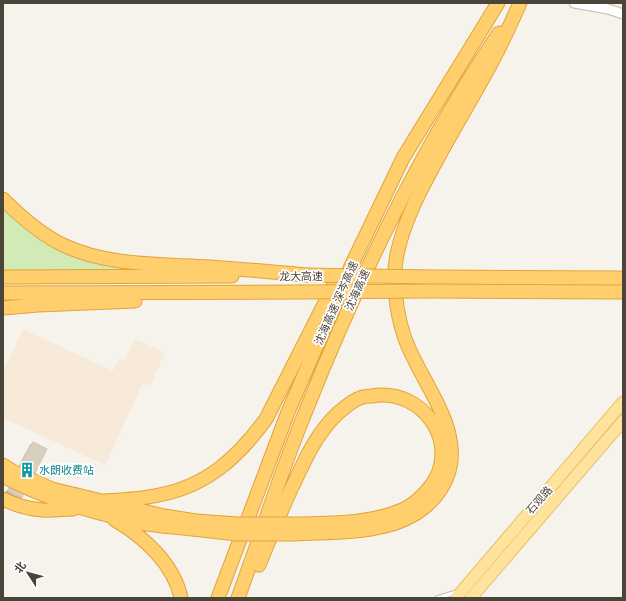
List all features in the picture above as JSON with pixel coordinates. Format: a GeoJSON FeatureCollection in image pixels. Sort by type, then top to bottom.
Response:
{"type":"FeatureCollection","features":[{"type":"Feature","properties":{"kind":"highway","name":"沈海高速 深岑高速"},"geometry":{"type":"LineString","coordinates":[[218,598],[288,412],[352,264],[403,158],[498,3]]}},
{"type":"Feature","properties":{"kind":"highway"},"geometry":{"type":"LineString","coordinates":[[3,476],[46,496],[104,507],[158,514],[194,525],[238,524],[297,529],[362,530],[386,526],[409,518],[424,508],[437,494],[448,476],[452,454],[446,424],[412,356],[398,316],[396,284],[397,255],[403,231],[412,210],[433,167],[495,56],[520,3]]}},
{"type":"Feature","properties":{"kind":"highway","name":"沈海高速"},"geometry":{"type":"LineString","coordinates":[[238,598],[302,419],[335,339],[372,256],[397,206],[441,127],[489,48],[520,3]]}},
{"type":"Feature","properties":{"kind":"highway"},"geometry":{"type":"LineString","coordinates":[[104,507],[179,490],[198,482],[236,456],[251,439],[266,419],[280,393],[382,189],[403,158]]}},
{"type":"Feature","properties":{"kind":"highway"},"geometry":{"type":"LineString","coordinates":[[3,199],[27,221],[49,237],[63,245],[99,257],[125,261],[246,269],[306,275]]}},
{"type":"Feature","properties":{"kind":"highway","name":"龙大高速"},"geometry":{"type":"LineString","coordinates":[[3,277],[306,275],[623,278]]}},
{"type":"Feature","properties":{"kind":"highway","name":"龙大高速"},"geometry":{"type":"LineString","coordinates":[[3,293],[430,291],[623,292]]}},
{"type":"Feature","properties":{"kind":"highway"},"geometry":{"type":"LineString","coordinates":[[3,308],[177,299],[253,293]]}},
{"type":"Feature","properties":{"kind":"highway"},"geometry":{"type":"LineString","coordinates":[[244,598],[306,458],[324,428],[339,412],[360,398],[378,395],[393,395],[405,399],[429,416],[436,427],[440,440],[442,455],[440,469],[434,482],[415,503],[404,509],[376,519],[297,529]]}},
{"type":"Feature","properties":{"kind":"highway"},"geometry":{"type":"LineString","coordinates":[[3,456],[88,503]]}},
{"type":"Feature","properties":{"kind":"highway"},"geometry":{"type":"LineString","coordinates":[[3,465],[52,489],[88,503]]}},
{"type":"Feature","properties":{"kind":"highway"},"geometry":{"type":"LineString","coordinates":[[3,499],[12,503],[42,510],[88,503]]}},
{"type":"Feature","properties":{"kind":"highway"},"geometry":{"type":"LineString","coordinates":[[104,507],[153,548],[179,588],[181,598]]}},
{"type":"Feature","properties":{"kind":"main road","name":"石观路"},"geometry":{"type":"LineString","coordinates":[[456,598],[623,402]]}},
{"type":"Feature","properties":{"kind":"main road","name":"石观路"},"geometry":{"type":"LineString","coordinates":[[471,598],[623,421]]}},
{"type":"Feature","properties":{"kind":"street"},"geometry":{"type":"LineString","coordinates":[[574,3],[608,9],[623,14]]}},
{"type":"Feature","properties":{"kind":"lane"},"geometry":{"type":"LineString","coordinates":[[437,598],[463,589]]}},
{"type":"Feature","properties":{"kind":"shaded area"},"geometry":{"type":"Polygon","coordinates":[[[23,329],[113,371],[119,358],[125,360],[135,339],[165,353],[150,386],[143,383],[105,465],[3,418],[3,372],[23,329]]]}},
{"type":"Feature","properties":{"kind":"green space"},"geometry":{"type":"Polygon","coordinates":[[[3,207],[31,231],[161,272],[3,270],[3,207]]]}},
{"type":"Feature","properties":{"kind":"building"},"geometry":{"type":"Polygon","coordinates":[[[33,442],[47,449],[35,473],[20,466],[33,442]]]}},
{"type":"Feature","properties":{"kind":"building"},"geometry":{"type":"Polygon","coordinates":[[[9,488],[23,495],[22,498],[8,491],[9,488]]]}},
{"type":"Feature","properties":{"kind":"place","name":"水朗收费站"},"geometry":{"type":"Point","coordinates":[27,470]}}]}
